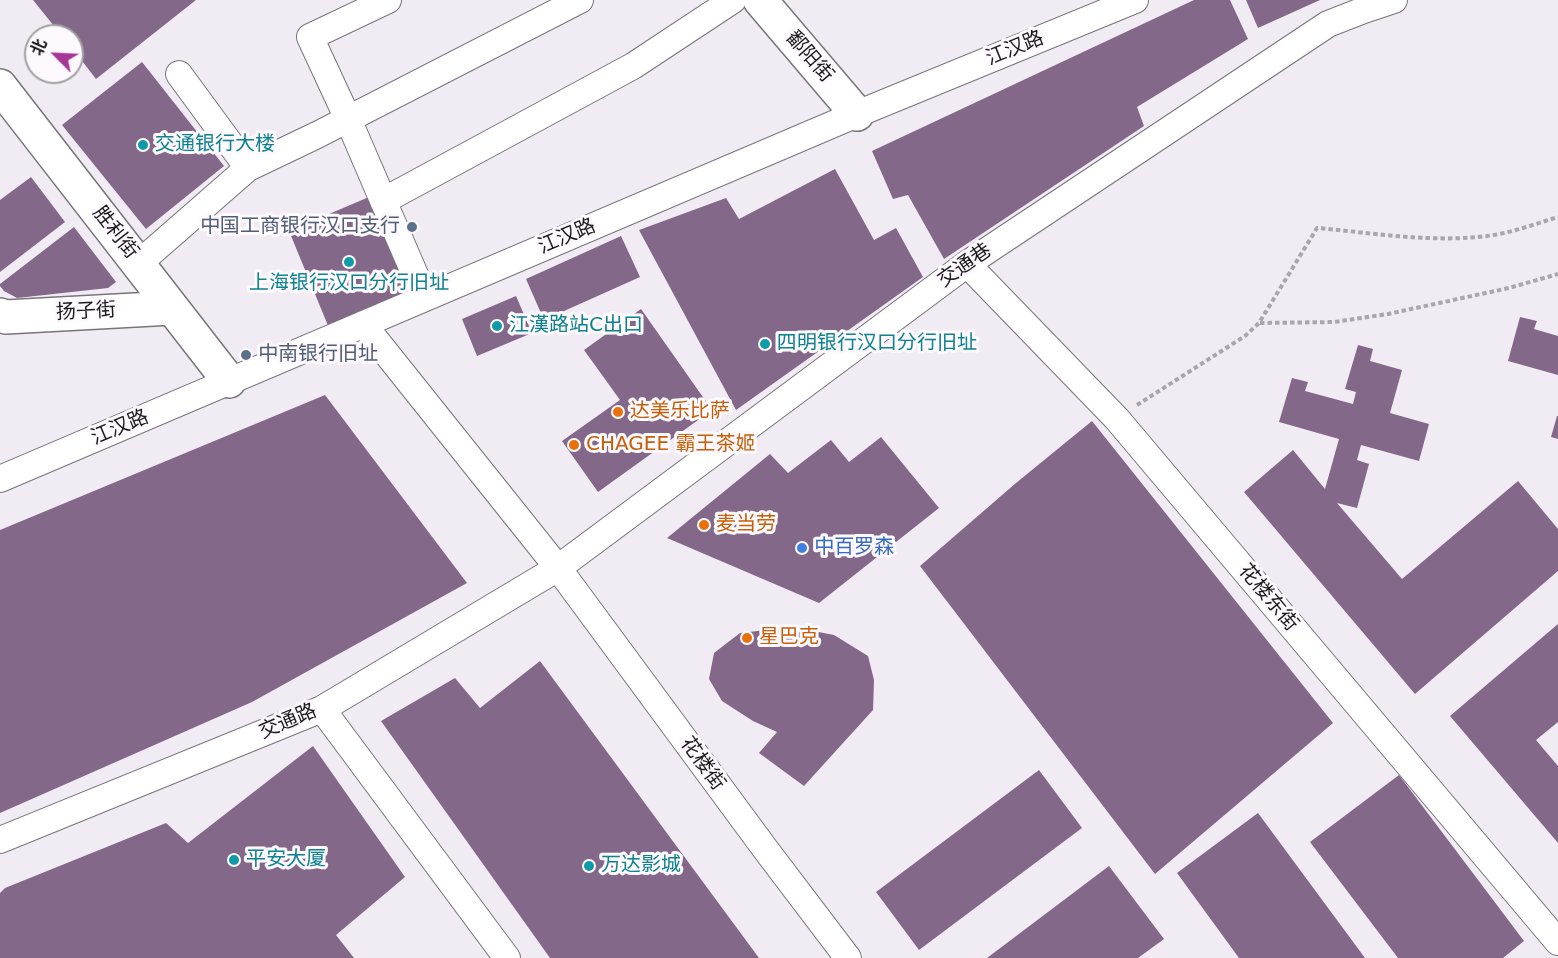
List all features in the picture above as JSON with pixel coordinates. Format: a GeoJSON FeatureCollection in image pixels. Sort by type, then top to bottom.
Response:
{"type":"FeatureCollection","features":[{"type":"Feature","properties":{"kind":"street"},"geometry":{"type":"LineString","coordinates":[[388,0],[310,37],[348,118],[425,298]]}},
{"type":"Feature","properties":{"kind":"street"},"geometry":{"type":"LineString","coordinates":[[138,264],[248,168],[580,0]]}},
{"type":"Feature","properties":{"kind":"street"},"geometry":{"type":"LineString","coordinates":[[383,201],[633,66],[733,0]]}},
{"type":"Feature","properties":{"kind":"street","name":"鄱阳街"},"geometry":{"type":"LineString","coordinates":[[760,0],[857,114]]}},
{"type":"Feature","properties":{"kind":"street","name":"江汉路"},"geometry":{"type":"LineString","coordinates":[[0,479],[857,114],[1136,0]]}},
{"type":"Feature","properties":{"kind":"street","name":"交通巷"},"geometry":{"type":"LineString","coordinates":[[558,568],[967,264],[1328,24],[1394,0]]}},
{"type":"Feature","properties":{"kind":"street"},"geometry":{"type":"LineString","coordinates":[[179,74],[248,168]]}},
{"type":"Feature","properties":{"kind":"street","name":"胜利街"},"geometry":{"type":"LineString","coordinates":[[0,86],[229,381]]}},
{"type":"Feature","properties":{"kind":"street","name":"花楼东街"},"geometry":{"type":"LineString","coordinates":[[967,264],[1117,419],[1558,942]]}},
{"type":"Feature","properties":{"kind":"street","name":"扬子街"},"geometry":{"type":"LineString","coordinates":[[0,315],[6,317],[172,308]]}},
{"type":"Feature","properties":{"kind":"street","name":"花楼街"},"geometry":{"type":"LineString","coordinates":[[363,324],[558,568],[848,958]]}},
{"type":"Feature","properties":{"kind":"street","name":"交通路"},"geometry":{"type":"LineString","coordinates":[[0,840],[322,709],[558,568]]}},
{"type":"Feature","properties":{"kind":"street"},"geometry":{"type":"LineString","coordinates":[[322,709],[507,958]]}},
{"type":"Feature","properties":{"kind":"path"},"geometry":{"type":"LineString","coordinates":[[1117,419],[1245,336],[1259,323],[1317,228],[1424,238],[1458,238],[1490,235],[1558,217]]}},
{"type":"Feature","properties":{"kind":"path"},"geometry":{"type":"LineString","coordinates":[[1259,323],[1334,322],[1366,317],[1509,288],[1558,274]]}},
{"type":"Feature","properties":{"kind":"building"},"geometry":{"type":"Polygon","coordinates":[[[33,0],[196,0],[96,79],[84,64],[84,24],[52,24],[33,0]]]}},
{"type":"Feature","properties":{"kind":"building"},"geometry":{"type":"Polygon","coordinates":[[[1194,0],[1230,0],[1248,39],[1137,107],[1144,126],[944,259],[908,195],[893,199],[872,151],[1194,0]]]}},
{"type":"Feature","properties":{"kind":"building"},"geometry":{"type":"Polygon","coordinates":[[[1246,0],[1320,0],[1258,28],[1246,0]]]}},
{"type":"Feature","properties":{"kind":"building","name":"交通银行大楼"},"geometry":{"type":"Polygon","coordinates":[[[142,62],[224,166],[146,229],[62,125],[142,62]]]}},
{"type":"Feature","properties":{"kind":"building","name":"四明银行汉口分行旧址"},"geometry":{"type":"Polygon","coordinates":[[[835,169],[874,240],[896,228],[923,277],[736,410],[639,230],[726,198],[739,219],[835,169]]]}},
{"type":"Feature","properties":{"kind":"building"},"geometry":{"type":"Polygon","coordinates":[[[31,177],[65,222],[0,272],[0,200],[31,177]]]}},
{"type":"Feature","properties":{"kind":"building","name":"上海银行汉口分行旧址"},"geometry":{"type":"Polygon","coordinates":[[[369,197],[409,294],[329,328],[289,231],[369,197]]]}},
{"type":"Feature","properties":{"kind":"building"},"geometry":{"type":"Polygon","coordinates":[[[74,227],[116,282],[108,288],[17,298],[4,291],[0,284],[74,227]]]}},
{"type":"Feature","properties":{"kind":"building"},"geometry":{"type":"Polygon","coordinates":[[[621,236],[640,277],[544,320],[526,279],[621,236]]]}},
{"type":"Feature","properties":{"kind":"building","name":"江漢路站C出口"},"geometry":{"type":"Polygon","coordinates":[[[516,296],[532,333],[477,356],[462,319],[516,296]]]}},
{"type":"Feature","properties":{"kind":"building"},"geometry":{"type":"Polygon","coordinates":[[[641,309],[712,410],[598,492],[562,441],[620,400],[584,350],[641,309]]]}},
{"type":"Feature","properties":{"kind":"building"},"geometry":{"type":"Polygon","coordinates":[[[1520,317],[1537,321],[1534,329],[1558,336],[1558,375],[1508,361],[1520,317]]]}},
{"type":"Feature","properties":{"kind":"building"},"geometry":{"type":"Polygon","coordinates":[[[1358,345],[1373,349],[1370,361],[1402,370],[1390,413],[1429,424],[1419,461],[1361,445],[1357,460],[1369,464],[1357,508],[1337,503],[1402,579],[1518,481],[1558,529],[1558,571],[1415,694],[1244,492],[1293,450],[1325,489],[1339,439],[1279,422],[1292,378],[1308,382],[1305,391],[1353,404],[1356,392],[1345,389],[1358,345]]]}},
{"type":"Feature","properties":{"kind":"building"},"geometry":{"type":"Polygon","coordinates":[[[325,395],[467,583],[252,702],[0,813],[0,530],[325,395]]]}},
{"type":"Feature","properties":{"kind":"building"},"geometry":{"type":"Polygon","coordinates":[[[1558,416],[1558,439],[1551,437],[1558,416]]]}},
{"type":"Feature","properties":{"kind":"building"},"geometry":{"type":"Polygon","coordinates":[[[1092,421],[1333,723],[1155,874],[920,566],[1092,421]]]}},
{"type":"Feature","properties":{"kind":"building"},"geometry":{"type":"Polygon","coordinates":[[[881,437],[939,508],[819,603],[667,538],[770,454],[788,473],[831,440],[849,462],[881,437]]]}},
{"type":"Feature","properties":{"kind":"building"},"geometry":{"type":"Polygon","coordinates":[[[1558,624],[1558,722],[1536,740],[1558,766],[1558,843],[1450,716],[1558,624]]]}},
{"type":"Feature","properties":{"kind":"building"},"geometry":{"type":"Polygon","coordinates":[[[793,627],[834,635],[868,656],[874,680],[873,710],[804,786],[759,753],[777,732],[753,721],[722,701],[709,679],[714,653],[740,633],[793,627]]]}},
{"type":"Feature","properties":{"kind":"building"},"geometry":{"type":"Polygon","coordinates":[[[540,661],[759,958],[550,958],[381,721],[455,678],[480,708],[540,661]]]}},
{"type":"Feature","properties":{"kind":"building","name":"平安大厦"},"geometry":{"type":"Polygon","coordinates":[[[313,746],[405,877],[336,935],[354,958],[0,958],[0,893],[5,888],[166,823],[188,843],[313,746]]]}},
{"type":"Feature","properties":{"kind":"building"},"geometry":{"type":"Polygon","coordinates":[[[1039,770],[1082,828],[919,950],[876,892],[1039,770]]]}},
{"type":"Feature","properties":{"kind":"building"},"geometry":{"type":"Polygon","coordinates":[[[1399,775],[1524,941],[1503,958],[1398,958],[1310,842],[1399,775]]]}},
{"type":"Feature","properties":{"kind":"building"},"geometry":{"type":"Polygon","coordinates":[[[1258,813],[1365,958],[1239,958],[1177,873],[1258,813]]]}},
{"type":"Feature","properties":{"kind":"building"},"geometry":{"type":"Polygon","coordinates":[[[1109,866],[1164,939],[1138,958],[987,958],[1109,866]]]}},
{"type":"Feature","properties":{"kind":"place","name":"交通银行大楼"},"geometry":{"type":"Point","coordinates":[143,145]}},
{"type":"Feature","properties":{"kind":"place","name":"中国工商银行汉口支行"},"geometry":{"type":"Point","coordinates":[412,227]}},
{"type":"Feature","properties":{"kind":"place","name":"上海银行汉口分行旧址"},"geometry":{"type":"Point","coordinates":[349,262]}},
{"type":"Feature","properties":{"kind":"place","name":"江漢路站C出口"},"geometry":{"type":"Point","coordinates":[497,326]}},
{"type":"Feature","properties":{"kind":"place","name":"四明银行汉口分行旧址"},"geometry":{"type":"Point","coordinates":[765,344]}},
{"type":"Feature","properties":{"kind":"place","name":"中南银行旧址"},"geometry":{"type":"Point","coordinates":[246,355]}},
{"type":"Feature","properties":{"kind":"place","name":"达美乐比萨"},"geometry":{"type":"Point","coordinates":[618,412]}},
{"type":"Feature","properties":{"kind":"place","name":"CHAGEE 霸王茶姬"},"geometry":{"type":"Point","coordinates":[574,445]}},
{"type":"Feature","properties":{"kind":"place","name":"麦当劳"},"geometry":{"type":"Point","coordinates":[704,525]}},
{"type":"Feature","properties":{"kind":"place","name":"中百罗森"},"geometry":{"type":"Point","coordinates":[802,548]}},
{"type":"Feature","properties":{"kind":"place","name":"星巴克"},"geometry":{"type":"Point","coordinates":[747,638]}},
{"type":"Feature","properties":{"kind":"place","name":"平安大厦"},"geometry":{"type":"Point","coordinates":[234,860]}},
{"type":"Feature","properties":{"kind":"place","name":"万达影城"},"geometry":{"type":"Point","coordinates":[589,866]}}]}
